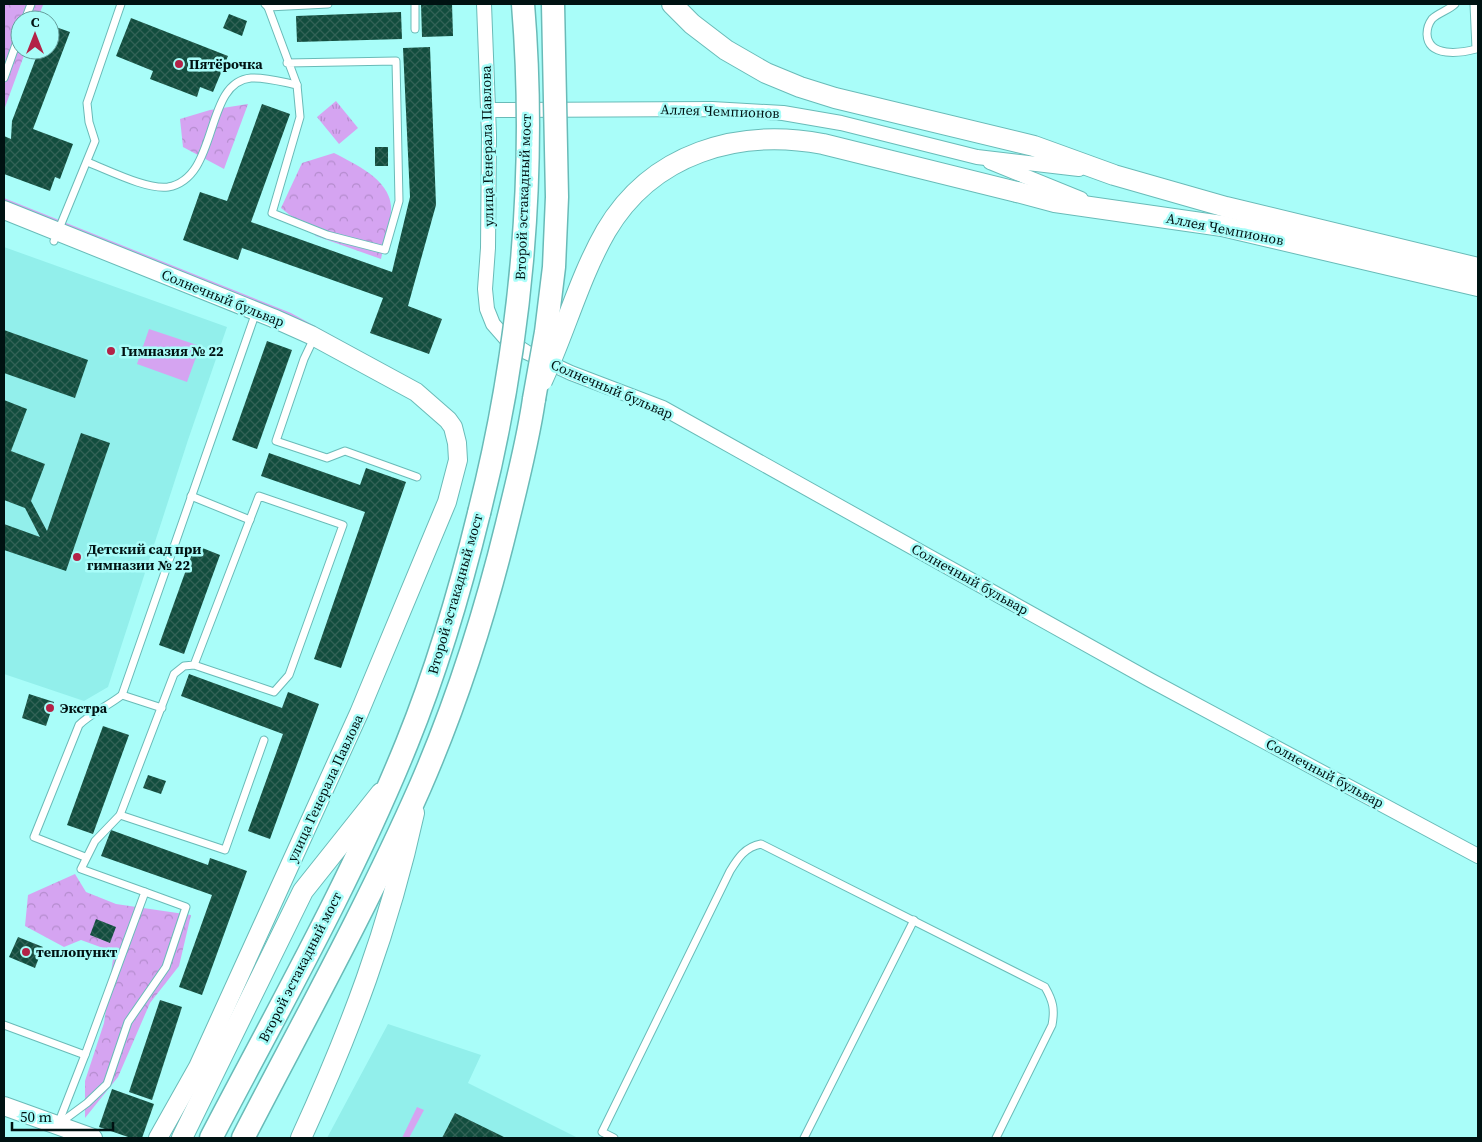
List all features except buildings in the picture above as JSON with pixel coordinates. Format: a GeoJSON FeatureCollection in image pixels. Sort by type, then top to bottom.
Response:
{"type":"FeatureCollection","features":[{"type":"Feature","properties":{"kind":"main road","name":"Второй эстакадный мост"},"geometry":{"type":"LineString","coordinates":[[211,1138],[348,874],[391,781],[420,709],[458,595],[503,410],[516,312],[525,205],[527,124],[522,4]]}},
{"type":"Feature","properties":{"kind":"main road","name":"Второй эстакадный мост"},"geometry":{"type":"LineString","coordinates":[[243,1138],[351,930],[420,786],[460,682],[488,598],[513,499],[546,332],[557,197],[553,4]]}},
{"type":"Feature","properties":{"kind":"main road"},"geometry":{"type":"LineString","coordinates":[[672,4],[726,50],[783,80],[835,98],[1034,146],[1114,175]]}},
{"type":"Feature","properties":{"kind":"main road"},"geometry":{"type":"LineString","coordinates":[[534,399],[598,248],[613,221],[648,183],[693,155],[733,142],[757,139],[792,139],[823,144],[1055,202],[1103,208]]}},
{"type":"Feature","properties":{"kind":"main road","name":"Аллея Чемпионов"},"geometry":{"type":"LineString","coordinates":[[1114,175],[1285,222],[1478,268]]}},
{"type":"Feature","properties":{"kind":"main road","name":"Аллея Чемпионов"},"geometry":{"type":"LineString","coordinates":[[1103,208],[1222,226],[1478,286]]}},
{"type":"Feature","properties":{"kind":"main road"},"geometry":{"type":"LineString","coordinates":[[182,1138],[303,891],[391,781]]}},
{"type":"Feature","properties":{"kind":"main road"},"geometry":{"type":"LineString","coordinates":[[300,1138],[331,1072],[364,990],[403,865],[420,786]]}},
{"type":"Feature","properties":{"kind":"street","name":"улица Генерала Павлова"},"geometry":{"type":"LineString","coordinates":[[484,4],[488,110],[488,248],[485,289]]}},
{"type":"Feature","properties":{"kind":"street","name":"Аллея Чемпионов"},"geometry":{"type":"LineString","coordinates":[[488,110],[712,109],[783,113],[841,123],[977,157],[1103,208]]}},
{"type":"Feature","properties":{"kind":"street","name":"Аллея Чемпионов"},"geometry":{"type":"LineString","coordinates":[[977,157],[1039,163],[1114,175]]}},
{"type":"Feature","properties":{"kind":"street","name":"Солнечный бульвар"},"geometry":{"type":"LineString","coordinates":[[4,210],[56,236],[256,311],[315,338],[416,392],[448,420],[453,427]]}},
{"type":"Feature","properties":{"kind":"street","name":"Солнечный бульвар"},"geometry":{"type":"LineString","coordinates":[[485,289],[487,309],[493,324],[507,340],[526,352],[663,408],[1150,680],[1478,856]]}},
{"type":"Feature","properties":{"kind":"street","name":"улица Генерала Павлова"},"geometry":{"type":"LineString","coordinates":[[158,1138],[198,1066],[360,714],[447,502],[458,460],[457,443],[453,427]]}},
{"type":"Feature","properties":{"kind":"street"},"geometry":{"type":"LineString","coordinates":[[4,1106],[93,1138]]}},
{"type":"Feature","properties":{"kind":"lane"},"geometry":{"type":"LineString","coordinates":[[56,236],[95,141],[89,122],[87,104],[121,4]]}},
{"type":"Feature","properties":{"kind":"lane"},"geometry":{"type":"LineString","coordinates":[[287,63],[396,62],[399,201],[385,250],[327,235],[272,213],[300,116],[297,85],[287,63],[266,5],[328,4]]}},
{"type":"Feature","properties":{"kind":"lane"},"geometry":{"type":"LineString","coordinates":[[415,4],[415,29]]}},
{"type":"Feature","properties":{"kind":"lane"},"geometry":{"type":"LineString","coordinates":[[1455,4],[1432,20],[1427,29],[1428,39],[1433,47],[1444,52],[1461,53],[1476,50],[1474,4]]}},
{"type":"Feature","properties":{"kind":"lane"},"geometry":{"type":"LineString","coordinates":[[4,78],[10,60]]}},
{"type":"Feature","properties":{"kind":"lane"},"geometry":{"type":"LineString","coordinates":[[87,162],[151,186],[168,187],[186,179],[198,164],[226,92],[238,81],[251,78],[297,85]]}},
{"type":"Feature","properties":{"kind":"lane"},"geometry":{"type":"LineString","coordinates":[[85,857],[34,837],[79,725],[88,716],[106,708],[122,695],[256,311]]}},
{"type":"Feature","properties":{"kind":"lane"},"geometry":{"type":"LineString","coordinates":[[315,338],[304,359],[276,441],[327,458],[345,451],[417,477]]}},
{"type":"Feature","properties":{"kind":"lane"},"geometry":{"type":"LineString","coordinates":[[191,496],[250,520]]}},
{"type":"Feature","properties":{"kind":"lane"},"geometry":{"type":"LineString","coordinates":[[57,1125],[87,1103],[107,1084],[128,1022],[166,967],[186,907],[81,869],[85,857],[107,826],[120,815],[174,674],[184,666],[194,665],[274,692],[289,675],[343,525],[259,496],[194,665]]}},
{"type":"Feature","properties":{"kind":"lane"},"geometry":{"type":"LineString","coordinates":[[122,695],[162,708]]}},
{"type":"Feature","properties":{"kind":"lane"},"geometry":{"type":"LineString","coordinates":[[120,815],[225,850],[264,740]]}},
{"type":"Feature","properties":{"kind":"lane"},"geometry":{"type":"LineString","coordinates":[[614,1138],[602,1132],[730,872],[740,855],[752,846],[761,844],[1045,987],[1053,1001],[1055,1012],[1052,1025],[996,1138]]}},
{"type":"Feature","properties":{"kind":"lane"},"geometry":{"type":"LineString","coordinates":[[57,1125],[145,892]]}},
{"type":"Feature","properties":{"kind":"lane"},"geometry":{"type":"LineString","coordinates":[[804,1138],[914,920]]}},
{"type":"Feature","properties":{"kind":"lane"},"geometry":{"type":"LineString","coordinates":[[4,1025],[85,1055]]}},
{"type":"Feature","properties":{"kind":"shaded area","name":"Детский сад при гимназии № 22"},"geometry":{"type":"Polygon","coordinates":[[[4,247],[227,327],[188,440],[108,687],[84,701],[4,674],[4,247]]]}},
{"type":"Feature","properties":{"kind":"shaded area"},"geometry":{"type":"Polygon","coordinates":[[[388,1024],[481,1055],[468,1083],[578,1138],[327,1138],[388,1024]]]}},
{"type":"Feature","properties":{"kind":"green space"},"geometry":{"type":"Polygon","coordinates":[[[4,4],[43,5],[41,10],[10,10],[10,60],[22,60],[4,110],[4,4]]]}},
{"type":"Feature","properties":{"kind":"green space"},"geometry":{"type":"Polygon","coordinates":[[[336,101],[358,128],[339,144],[317,117],[336,101]]]}},
{"type":"Feature","properties":{"kind":"green space"},"geometry":{"type":"Polygon","coordinates":[[[248,104],[224,169],[183,147],[180,119],[210,110],[248,104]]]}},
{"type":"Feature","properties":{"kind":"green space"},"geometry":{"type":"Polygon","coordinates":[[[334,153],[370,173],[378,180],[389,196],[391,206],[390,218],[381,259],[316,236],[281,208],[302,163],[334,153]]]}},
{"type":"Feature","properties":{"kind":"green space"},"geometry":{"type":"Polygon","coordinates":[[[4,198],[291,313],[417,382],[415,385],[4,202],[4,198]]]}},
{"type":"Feature","properties":{"kind":"green space"},"geometry":{"type":"Polygon","coordinates":[[[149,329],[200,346],[187,382],[137,364],[149,329]]]}},
{"type":"Feature","properties":{"kind":"green space"},"geometry":{"type":"Polygon","coordinates":[[[75,874],[86,892],[116,904],[191,915],[179,966],[150,1003],[118,1077],[85,1118],[85,1081],[104,1023],[114,952],[81,940],[64,947],[25,926],[28,895],[75,874]]]}},
{"type":"Feature","properties":{"kind":"green space"},"geometry":{"type":"Polygon","coordinates":[[[417,1107],[424,1110],[409,1138],[402,1138],[417,1107]]]}},
{"type":"Feature","properties":{"kind":"place","name":"Пятёрочка"},"geometry":{"type":"Point","coordinates":[179,64]}},
{"type":"Feature","properties":{"kind":"place","name":"Гимназия № 22"},"geometry":{"type":"Point","coordinates":[111,351]}},
{"type":"Feature","properties":{"kind":"place","name":"Детский сад при гимназии № 22"},"geometry":{"type":"Point","coordinates":[77,557]}},
{"type":"Feature","properties":{"kind":"place","name":"Экстра"},"geometry":{"type":"Point","coordinates":[50,708]}},
{"type":"Feature","properties":{"kind":"place","name":"теплопункт"},"geometry":{"type":"Point","coordinates":[26,952]}}]}
